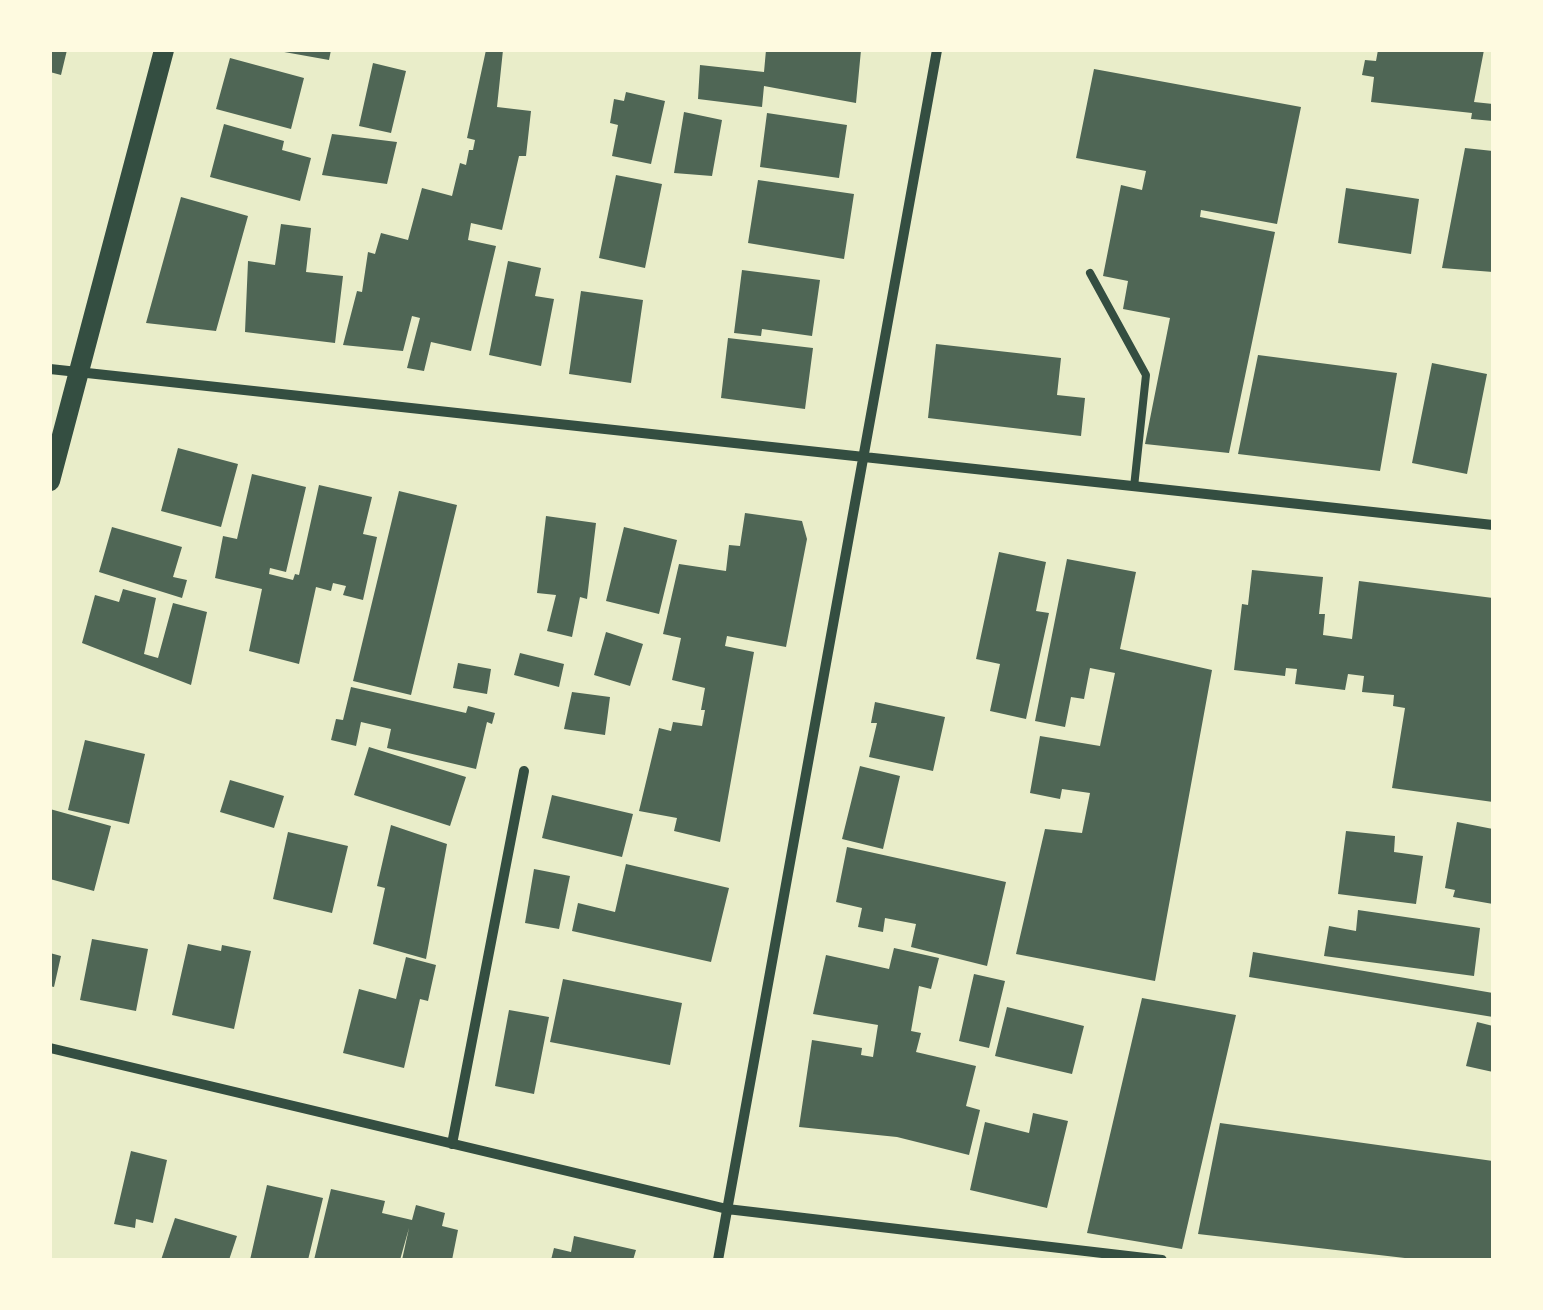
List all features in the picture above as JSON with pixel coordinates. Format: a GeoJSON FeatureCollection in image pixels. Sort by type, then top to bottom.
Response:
{"type":"FeatureCollection","features":[{"type":"Feature","properties":{"kind":"main road"},"geometry":{"type":"LineString","coordinates":[[50,481],[164,50]]}},
{"type":"Feature","properties":{"kind":"street"},"geometry":{"type":"LineString","coordinates":[[718,1260],[936,50]]}},
{"type":"Feature","properties":{"kind":"street"},"geometry":{"type":"LineString","coordinates":[[50,369],[78,376],[1493,524]]}},
{"type":"Feature","properties":{"kind":"street"},"geometry":{"type":"LineString","coordinates":[[452,1144],[524,771]]}},
{"type":"Feature","properties":{"kind":"street"},"geometry":{"type":"LineString","coordinates":[[50,1048],[727,1209],[1162,1260]]}},
{"type":"Feature","properties":{"kind":"lane"},"geometry":{"type":"LineString","coordinates":[[1090,273],[1146,375],[1134,487]]}},
{"type":"Feature","properties":{"kind":"building"},"geometry":{"type":"Polygon","coordinates":[[[50,50],[67,50],[61,75],[50,72],[50,50]]]}},
{"type":"Feature","properties":{"kind":"building"},"geometry":{"type":"Polygon","coordinates":[[[273,50],[331,50],[329,60],[273,50]]]}},
{"type":"Feature","properties":{"kind":"building"},"geometry":{"type":"Polygon","coordinates":[[[486,50],[503,50],[497,107],[531,111],[526,156],[519,156],[502,230],[471,223],[468,240],[496,246],[471,351],[431,342],[424,371],[407,368],[420,318],[412,316],[403,351],[343,345],[357,291],[362,292],[368,252],[375,254],[381,233],[408,240],[422,188],[452,196],[460,163],[466,165],[469,150],[473,150],[475,140],[467,138],[486,50]]]}},
{"type":"Feature","properties":{"kind":"building"},"geometry":{"type":"Polygon","coordinates":[[[766,50],[861,50],[856,103],[764,86],[762,107],[698,99],[700,65],[764,72],[766,50]]]}},
{"type":"Feature","properties":{"kind":"building"},"geometry":{"type":"Polygon","coordinates":[[[1378,50],[1484,50],[1474,102],[1493,104],[1493,121],[1471,119],[1472,113],[1371,102],[1374,77],[1362,75],[1365,60],[1376,61],[1378,50]]]}},
{"type":"Feature","properties":{"kind":"building"},"geometry":{"type":"Polygon","coordinates":[[[230,58],[304,78],[291,129],[216,109],[230,58]]]}},
{"type":"Feature","properties":{"kind":"building"},"geometry":{"type":"Polygon","coordinates":[[[373,63],[406,71],[391,133],[359,126],[373,63]]]}},
{"type":"Feature","properties":{"kind":"building"},"geometry":{"type":"Polygon","coordinates":[[[1094,69],[1301,107],[1277,224],[1201,210],[1200,217],[1275,232],[1229,453],[1145,444],[1170,318],[1123,309],[1128,281],[1103,276],[1121,185],[1142,190],[1146,171],[1076,158],[1094,69]]]}},
{"type":"Feature","properties":{"kind":"building"},"geometry":{"type":"Polygon","coordinates":[[[626,92],[665,101],[651,164],[612,156],[618,125],[610,123],[614,99],[624,101],[626,92]]]}},
{"type":"Feature","properties":{"kind":"building"},"geometry":{"type":"Polygon","coordinates":[[[684,112],[722,120],[712,176],[674,173],[684,112]]]}},
{"type":"Feature","properties":{"kind":"building"},"geometry":{"type":"Polygon","coordinates":[[[767,113],[847,125],[839,178],[760,167],[767,113]]]}},
{"type":"Feature","properties":{"kind":"building"},"geometry":{"type":"Polygon","coordinates":[[[224,124],[284,141],[282,150],[311,158],[300,201],[210,177],[224,124]]]}},
{"type":"Feature","properties":{"kind":"building"},"geometry":{"type":"Polygon","coordinates":[[[332,134],[397,142],[387,184],[322,175],[332,134]]]}},
{"type":"Feature","properties":{"kind":"building"},"geometry":{"type":"Polygon","coordinates":[[[1465,148],[1493,151],[1493,272],[1442,268],[1465,148]]]}},
{"type":"Feature","properties":{"kind":"building"},"geometry":{"type":"Polygon","coordinates":[[[616,175],[662,184],[645,268],[599,258],[616,175]]]}},
{"type":"Feature","properties":{"kind":"building"},"geometry":{"type":"Polygon","coordinates":[[[758,180],[854,194],[844,259],[748,243],[758,180]]]}},
{"type":"Feature","properties":{"kind":"building"},"geometry":{"type":"Polygon","coordinates":[[[1346,188],[1419,199],[1411,254],[1338,243],[1346,188]]]}},
{"type":"Feature","properties":{"kind":"building"},"geometry":{"type":"Polygon","coordinates":[[[181,197],[248,216],[216,331],[146,323],[181,197]]]}},
{"type":"Feature","properties":{"kind":"building"},"geometry":{"type":"Polygon","coordinates":[[[281,224],[311,228],[306,272],[343,276],[335,343],[245,332],[248,261],[275,265],[281,224]]]}},
{"type":"Feature","properties":{"kind":"building"},"geometry":{"type":"Polygon","coordinates":[[[508,261],[541,268],[535,296],[554,299],[541,366],[489,355],[508,261]]]}},
{"type":"Feature","properties":{"kind":"building"},"geometry":{"type":"Polygon","coordinates":[[[742,270],[820,280],[812,336],[762,329],[761,336],[734,333],[742,270]]]}},
{"type":"Feature","properties":{"kind":"building"},"geometry":{"type":"Polygon","coordinates":[[[581,291],[643,300],[631,383],[569,374],[581,291]]]}},
{"type":"Feature","properties":{"kind":"building"},"geometry":{"type":"Polygon","coordinates":[[[728,338],[813,348],[805,409],[721,398],[728,338]]]}},
{"type":"Feature","properties":{"kind":"building"},"geometry":{"type":"Polygon","coordinates":[[[936,344],[1061,358],[1057,395],[1085,398],[1081,436],[928,418],[936,344]]]}},
{"type":"Feature","properties":{"kind":"building"},"geometry":{"type":"Polygon","coordinates":[[[1258,355],[1397,373],[1380,471],[1238,454],[1258,355]]]}},
{"type":"Feature","properties":{"kind":"building"},"geometry":{"type":"Polygon","coordinates":[[[1432,363],[1487,374],[1467,474],[1412,463],[1432,363]]]}},
{"type":"Feature","properties":{"kind":"building"},"geometry":{"type":"Polygon","coordinates":[[[178,448],[238,464],[221,527],[161,511],[178,448]]]}},
{"type":"Feature","properties":{"kind":"building"},"geometry":{"type":"Polygon","coordinates":[[[252,474],[306,487],[286,572],[270,568],[269,574],[293,580],[295,574],[299,575],[319,485],[372,497],[363,534],[377,537],[363,600],[343,595],[346,586],[333,583],[331,591],[316,587],[299,664],[249,651],[262,589],[215,578],[223,536],[237,539],[252,474]]]}},
{"type":"Feature","properties":{"kind":"building"},"geometry":{"type":"Polygon","coordinates":[[[399,491],[457,505],[411,695],[353,681],[399,491]]]}},
{"type":"Feature","properties":{"kind":"building"},"geometry":{"type":"Polygon","coordinates":[[[745,513],[802,521],[807,539],[786,647],[727,636],[725,646],[754,652],[720,842],[674,831],[677,818],[639,811],[659,728],[671,731],[673,722],[702,726],[705,710],[701,710],[705,688],[672,680],[681,638],[663,634],[679,564],[726,571],[729,545],[740,546],[745,513]]]}},
{"type":"Feature","properties":{"kind":"building"},"geometry":{"type":"Polygon","coordinates":[[[546,516],[596,523],[587,599],[580,597],[572,637],[547,631],[556,595],[537,593],[546,516]]]}},
{"type":"Feature","properties":{"kind":"building"},"geometry":{"type":"Polygon","coordinates":[[[112,527],[182,547],[173,577],[187,580],[182,598],[99,572],[112,527]]]}},
{"type":"Feature","properties":{"kind":"building"},"geometry":{"type":"Polygon","coordinates":[[[624,527],[677,540],[659,614],[606,601],[624,527]]]}},
{"type":"Feature","properties":{"kind":"building"},"geometry":{"type":"Polygon","coordinates":[[[999,552],[1046,562],[1036,611],[1049,613],[1026,719],[990,711],[1000,664],[976,659],[999,552]]]}},
{"type":"Feature","properties":{"kind":"building"},"geometry":{"type":"Polygon","coordinates":[[[1067,559],[1136,572],[1120,649],[1212,670],[1155,981],[1016,954],[1045,829],[1082,833],[1090,793],[1062,789],[1060,799],[1030,793],[1040,736],[1100,746],[1115,673],[1090,668],[1084,699],[1071,697],[1065,727],[1035,721],[1067,559]]]}},
{"type":"Feature","properties":{"kind":"building"},"geometry":{"type":"Polygon","coordinates":[[[1252,570],[1323,577],[1319,614],[1325,614],[1323,635],[1352,639],[1359,581],[1493,598],[1493,802],[1392,788],[1405,708],[1393,706],[1394,695],[1362,692],[1364,676],[1348,674],[1345,690],[1295,684],[1297,669],[1286,668],[1285,676],[1234,670],[1242,604],[1248,605],[1252,570]]]}},
{"type":"Feature","properties":{"kind":"building"},"geometry":{"type":"Polygon","coordinates":[[[123,589],[156,598],[144,654],[158,658],[173,603],[207,612],[191,685],[82,643],[95,595],[119,602],[123,589]]]}},
{"type":"Feature","properties":{"kind":"building"},"geometry":{"type":"Polygon","coordinates":[[[606,632],[643,644],[630,686],[594,675],[606,632]]]}},
{"type":"Feature","properties":{"kind":"building"},"geometry":{"type":"Polygon","coordinates":[[[520,653],[564,664],[559,687],[514,675],[520,653]]]}},
{"type":"Feature","properties":{"kind":"building"},"geometry":{"type":"Polygon","coordinates":[[[458,663],[491,669],[487,694],[453,688],[458,663]]]}},
{"type":"Feature","properties":{"kind":"building"},"geometry":{"type":"Polygon","coordinates":[[[351,687],[466,713],[468,706],[495,713],[492,724],[487,722],[476,769],[387,748],[391,729],[361,722],[356,746],[331,740],[336,719],[343,720],[351,687]]]}},
{"type":"Feature","properties":{"kind":"building"},"geometry":{"type":"Polygon","coordinates":[[[572,692],[610,697],[605,735],[564,729],[572,692]]]}},
{"type":"Feature","properties":{"kind":"building"},"geometry":{"type":"Polygon","coordinates":[[[875,702],[945,717],[933,771],[869,757],[877,723],[871,723],[875,702]]]}},
{"type":"Feature","properties":{"kind":"building"},"geometry":{"type":"Polygon","coordinates":[[[85,740],[145,754],[129,824],[68,810],[85,740]]]}},
{"type":"Feature","properties":{"kind":"building"},"geometry":{"type":"Polygon","coordinates":[[[369,747],[466,777],[450,826],[354,795],[369,747]]]}},
{"type":"Feature","properties":{"kind":"building"},"geometry":{"type":"Polygon","coordinates":[[[860,766],[900,776],[883,849],[842,839],[860,766]]]}},
{"type":"Feature","properties":{"kind":"building"},"geometry":{"type":"Polygon","coordinates":[[[230,780],[284,796],[274,828],[220,812],[230,780]]]}},
{"type":"Feature","properties":{"kind":"building"},"geometry":{"type":"Polygon","coordinates":[[[552,795],[633,814],[622,857],[542,838],[552,795]]]}},
{"type":"Feature","properties":{"kind":"building"},"geometry":{"type":"Polygon","coordinates":[[[50,809],[111,826],[94,891],[50,879],[50,809]]]}},
{"type":"Feature","properties":{"kind":"building"},"geometry":{"type":"Polygon","coordinates":[[[1457,822],[1493,829],[1493,904],[1453,897],[1455,890],[1445,888],[1457,822]]]}},
{"type":"Feature","properties":{"kind":"building"},"geometry":{"type":"Polygon","coordinates":[[[391,825],[447,844],[426,959],[373,944],[385,888],[377,886],[391,825]]]}},
{"type":"Feature","properties":{"kind":"building"},"geometry":{"type":"Polygon","coordinates":[[[1346,831],[1395,836],[1394,852],[1423,856],[1416,904],[1338,894],[1346,831]]]}},
{"type":"Feature","properties":{"kind":"building"},"geometry":{"type":"Polygon","coordinates":[[[288,832],[348,846],[332,913],[273,899],[288,832]]]}},
{"type":"Feature","properties":{"kind":"building"},"geometry":{"type":"Polygon","coordinates":[[[847,847],[1006,882],[987,966],[911,947],[916,924],[885,918],[883,932],[858,927],[862,908],[836,902],[847,847]]]}},
{"type":"Feature","properties":{"kind":"building"},"geometry":{"type":"Polygon","coordinates":[[[626,864],[729,888],[711,962],[572,931],[578,903],[615,912],[626,864]]]}},
{"type":"Feature","properties":{"kind":"building"},"geometry":{"type":"Polygon","coordinates":[[[534,869],[570,876],[559,929],[525,923],[534,869]]]}},
{"type":"Feature","properties":{"kind":"building"},"geometry":{"type":"Polygon","coordinates":[[[1358,910],[1480,928],[1474,976],[1324,956],[1329,926],[1356,931],[1358,910]]]}},
{"type":"Feature","properties":{"kind":"building"},"geometry":{"type":"Polygon","coordinates":[[[92,939],[148,949],[136,1011],[80,1000],[92,939]]]}},
{"type":"Feature","properties":{"kind":"building"},"geometry":{"type":"Polygon","coordinates":[[[188,944],[221,951],[222,945],[251,951],[234,1029],[172,1015],[188,944]]]}},
{"type":"Feature","properties":{"kind":"building"},"geometry":{"type":"Polygon","coordinates":[[[894,948],[939,958],[931,989],[919,986],[911,1031],[921,1033],[916,1052],[976,1066],[966,1106],[980,1110],[969,1155],[897,1137],[799,1127],[812,1040],[862,1048],[861,1055],[873,1057],[878,1025],[813,1014],[826,955],[889,969],[894,948]]]}},
{"type":"Feature","properties":{"kind":"building"},"geometry":{"type":"Polygon","coordinates":[[[1253,952],[1493,993],[1493,1017],[1249,977],[1253,952]]]}},
{"type":"Feature","properties":{"kind":"building"},"geometry":{"type":"Polygon","coordinates":[[[50,953],[61,956],[54,987],[50,986],[50,953]]]}},
{"type":"Feature","properties":{"kind":"building"},"geometry":{"type":"Polygon","coordinates":[[[406,957],[436,965],[428,1001],[420,999],[404,1068],[343,1053],[359,989],[396,999],[406,957]]]}},
{"type":"Feature","properties":{"kind":"building"},"geometry":{"type":"Polygon","coordinates":[[[974,974],[1005,981],[989,1048],[959,1041],[974,974]]]}},
{"type":"Feature","properties":{"kind":"building"},"geometry":{"type":"Polygon","coordinates":[[[563,979],[682,1003],[670,1065],[550,1042],[563,979]]]}},
{"type":"Feature","properties":{"kind":"building"},"geometry":{"type":"Polygon","coordinates":[[[1142,998],[1236,1015],[1182,1249],[1087,1233],[1142,998]]]}},
{"type":"Feature","properties":{"kind":"building"},"geometry":{"type":"Polygon","coordinates":[[[1007,1007],[1084,1026],[1072,1074],[995,1056],[1007,1007]]]}},
{"type":"Feature","properties":{"kind":"building"},"geometry":{"type":"Polygon","coordinates":[[[509,1010],[549,1017],[534,1094],[495,1086],[509,1010]]]}},
{"type":"Feature","properties":{"kind":"building"},"geometry":{"type":"Polygon","coordinates":[[[1477,1022],[1493,1026],[1493,1072],[1466,1066],[1477,1022]]]}},
{"type":"Feature","properties":{"kind":"building"},"geometry":{"type":"Polygon","coordinates":[[[1033,1113],[1068,1121],[1047,1208],[970,1190],[985,1122],[1029,1133],[1033,1113]]]}},
{"type":"Feature","properties":{"kind":"building"},"geometry":{"type":"Polygon","coordinates":[[[1220,1123],[1493,1161],[1493,1260],[1422,1260],[1198,1234],[1220,1123]]]}},
{"type":"Feature","properties":{"kind":"building"},"geometry":{"type":"Polygon","coordinates":[[[131,1151],[167,1160],[153,1223],[136,1219],[135,1228],[114,1224],[131,1151]]]}},
{"type":"Feature","properties":{"kind":"building"},"geometry":{"type":"Polygon","coordinates":[[[267,1185],[323,1198],[308,1260],[250,1260],[267,1185]]]}},
{"type":"Feature","properties":{"kind":"building"},"geometry":{"type":"Polygon","coordinates":[[[331,1189],[385,1201],[382,1213],[412,1220],[416,1205],[445,1213],[442,1226],[458,1230],[452,1260],[402,1260],[409,1228],[400,1260],[314,1260],[331,1189]]]}},
{"type":"Feature","properties":{"kind":"building"},"geometry":{"type":"Polygon","coordinates":[[[175,1218],[237,1236],[229,1260],[161,1260],[175,1218]]]}},
{"type":"Feature","properties":{"kind":"building"},"geometry":{"type":"Polygon","coordinates":[[[574,1236],[636,1250],[633,1260],[551,1260],[554,1248],[571,1252],[574,1236]]]}}]}
